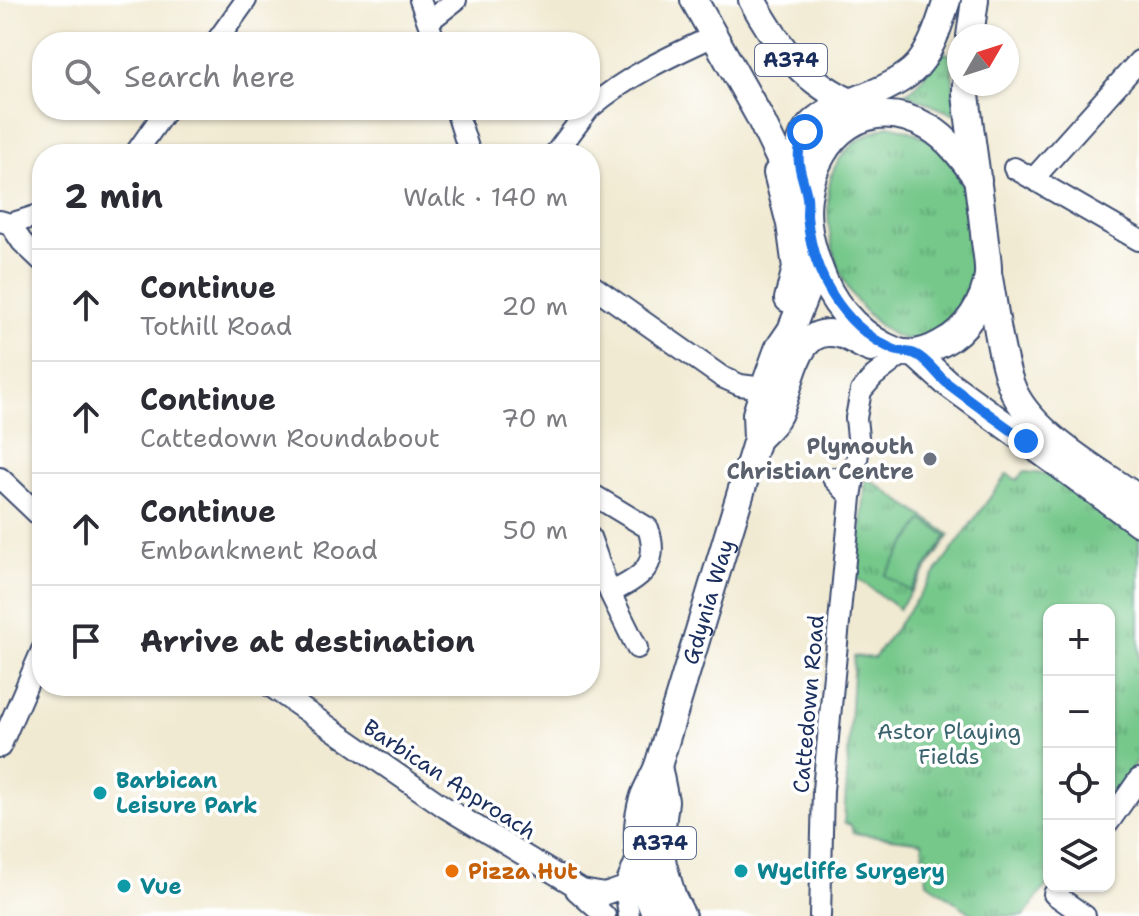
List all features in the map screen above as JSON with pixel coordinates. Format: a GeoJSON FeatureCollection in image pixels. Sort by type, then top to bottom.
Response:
{"type":"FeatureCollection","features":[{"type":"Feature","properties":{"kind":"main road","name":"A374"},"geometry":{"type":"LineString","coordinates":[[694,0],[807,207]]}},
{"type":"Feature","properties":{"kind":"main road","name":"A374"},"geometry":{"type":"LineString","coordinates":[[752,0],[776,40],[807,76],[849,102],[877,113]]}},
{"type":"Feature","properties":{"kind":"main road"},"geometry":{"type":"LineString","coordinates":[[947,0],[921,62],[913,70],[892,84],[816,119],[800,145],[800,171],[817,264],[827,288],[854,323],[904,352],[1139,523]]}},
{"type":"Feature","properties":{"kind":"main road"},"geometry":{"type":"LineString","coordinates":[[972,24],[975,0]]}},
{"type":"Feature","properties":{"kind":"main road"},"geometry":{"type":"LineString","coordinates":[[968,96],[988,274],[1007,370],[1020,403],[1050,436],[1139,499]]}},
{"type":"Feature","properties":{"kind":"main road"},"geometry":{"type":"LineString","coordinates":[[807,207],[822,155],[832,141],[859,119],[877,113],[894,113],[930,128],[945,140],[978,180]]}},
{"type":"Feature","properties":{"kind":"main road","name":"A374"},"geometry":{"type":"LineString","coordinates":[[759,116],[790,224],[796,268],[777,339],[778,349]]}},
{"type":"Feature","properties":{"kind":"main road","name":"Gdynia Way"},"geometry":{"type":"LineString","coordinates":[[656,916],[645,887],[639,853],[644,795],[658,766],[757,439],[756,414],[764,388],[778,349],[791,330],[817,264]]}},
{"type":"Feature","properties":{"kind":"main road"},"geometry":{"type":"LineString","coordinates":[[904,352],[949,340],[964,327],[982,295],[988,274]]}},
{"type":"Feature","properties":{"kind":"main road","name":"Gdynia Way"},"geometry":{"type":"LineString","coordinates":[[757,439],[778,416],[800,353],[806,342],[815,336],[841,335],[878,352],[904,352]]}},
{"type":"Feature","properties":{"kind":"main road","name":"Gdynia Way"},"geometry":{"type":"LineString","coordinates":[[658,766],[665,801],[660,843],[663,865],[682,916]]}},
{"type":"Feature","properties":{"kind":"street"},"geometry":{"type":"LineString","coordinates":[[223,32],[246,0]]}},
{"type":"Feature","properties":{"kind":"street"},"geometry":{"type":"LineString","coordinates":[[420,0],[432,32]]}},
{"type":"Feature","properties":{"kind":"street"},"geometry":{"type":"LineString","coordinates":[[428,22],[456,0]]}},
{"type":"Feature","properties":{"kind":"street"},"geometry":{"type":"LineString","coordinates":[[600,101],[630,78],[714,36]]}},
{"type":"Feature","properties":{"kind":"street"},"geometry":{"type":"LineString","coordinates":[[1034,178],[1139,61]]}},
{"type":"Feature","properties":{"kind":"street"},"geometry":{"type":"LineString","coordinates":[[142,144],[159,120]]}},
{"type":"Feature","properties":{"kind":"street"},"geometry":{"type":"LineString","coordinates":[[459,120],[467,144]]}},
{"type":"Feature","properties":{"kind":"street"},"geometry":{"type":"LineString","coordinates":[[563,144],[581,120]]}},
{"type":"Feature","properties":{"kind":"street"},"geometry":{"type":"LineString","coordinates":[[1014,168],[1139,240]]}},
{"type":"Feature","properties":{"kind":"street"},"geometry":{"type":"LineString","coordinates":[[32,216],[5,222],[32,252]]}},
{"type":"Feature","properties":{"kind":"street"},"geometry":{"type":"LineString","coordinates":[[600,291],[722,377],[740,385],[764,388]]}},
{"type":"Feature","properties":{"kind":"street","name":"Cattedown Road"},"geometry":{"type":"LineString","coordinates":[[820,916],[823,790],[851,497],[859,447],[856,418],[861,391],[904,352]]}},
{"type":"Feature","properties":{"kind":"street"},"geometry":{"type":"LineString","coordinates":[[0,478],[32,508]]}},
{"type":"Feature","properties":{"kind":"street"},"geometry":{"type":"LineString","coordinates":[[833,478],[851,497]]}},
{"type":"Feature","properties":{"kind":"street"},"geometry":{"type":"LineString","coordinates":[[600,499],[648,528],[653,543],[652,561],[640,575],[610,593]]}},
{"type":"Feature","properties":{"kind":"street"},"geometry":{"type":"LineString","coordinates":[[600,565],[637,648]]}},
{"type":"Feature","properties":{"kind":"street"},"geometry":{"type":"LineString","coordinates":[[0,747],[32,673]]}},
{"type":"Feature","properties":{"kind":"street","name":"Barbican Approach"},"geometry":{"type":"LineString","coordinates":[[284,696],[446,808],[566,883],[605,916]]}},
{"type":"Feature","properties":{"kind":"street"},"geometry":{"type":"LineString","coordinates":[[1110,820],[1139,779]]}},
{"type":"Feature","properties":{"kind":"street"},"geometry":{"type":"LineString","coordinates":[[629,916],[625,887],[639,853]]}},
{"type":"Feature","properties":{"kind":"street","name":"Barbican Approach"},"geometry":{"type":"LineString","coordinates":[[566,883],[594,894],[615,892],[625,887]]}},
{"type":"Feature","properties":{"kind":"street"},"geometry":{"type":"LineString","coordinates":[[1059,892],[1085,916]]}},
{"type":"Feature","properties":{"kind":"green space"},"geometry":{"type":"Polygon","coordinates":[[[935,49],[947,53],[947,96],[954,96],[956,113],[905,93],[921,80],[935,49]]]}},
{"type":"Feature","properties":{"kind":"green space"},"geometry":{"type":"Polygon","coordinates":[[[890,125],[930,140],[948,156],[965,192],[969,221],[972,275],[968,304],[943,329],[916,340],[891,333],[857,302],[840,272],[828,222],[829,188],[837,163],[860,139],[890,125]]]}},
{"type":"Feature","properties":{"kind":"green space","name":"Astor Playing Fields"},"geometry":{"type":"Polygon","coordinates":[[[1024,472],[1057,475],[1139,528],[1139,758],[1115,791],[1115,604],[1043,604],[1043,890],[1024,916],[975,916],[927,882],[922,842],[853,833],[851,825],[844,823],[854,656],[874,658],[1007,474],[1017,480],[1024,472]]]}},
{"type":"Feature","properties":{"kind":"green space"},"geometry":{"type":"Polygon","coordinates":[[[866,477],[950,535],[899,609],[857,578],[866,477]]]}},
{"type":"Feature","properties":{"kind":"green space"},"geometry":{"type":"Polygon","coordinates":[[[923,520],[947,536],[910,591],[885,575],[923,520]]]}},
{"type":"Feature","properties":{"kind":"place","name":"Plymouth Christian Centre"},"geometry":{"type":"Point","coordinates":[930,459]}},
{"type":"Feature","properties":{"kind":"place","name":"Barbican Leisure Park"},"geometry":{"type":"Point","coordinates":[100,793]}},
{"type":"Feature","properties":{"kind":"place","name":"Pizza Hut"},"geometry":{"type":"Point","coordinates":[452,871]}},
{"type":"Feature","properties":{"kind":"place","name":"Wycliffe Surgery"},"geometry":{"type":"Point","coordinates":[741,871]}},
{"type":"Feature","properties":{"kind":"place","name":"Vue"},"geometry":{"type":"Point","coordinates":[124,886]}},
{"type":"Feature","properties":{"kind":"route"},"geometry":{"type":"LineString","coordinates":[[805,132],[798,162],[807,198],[811,239],[827,288],[839,306],[871,337],[894,350],[915,354],[946,382],[1026,441]]}}]}
